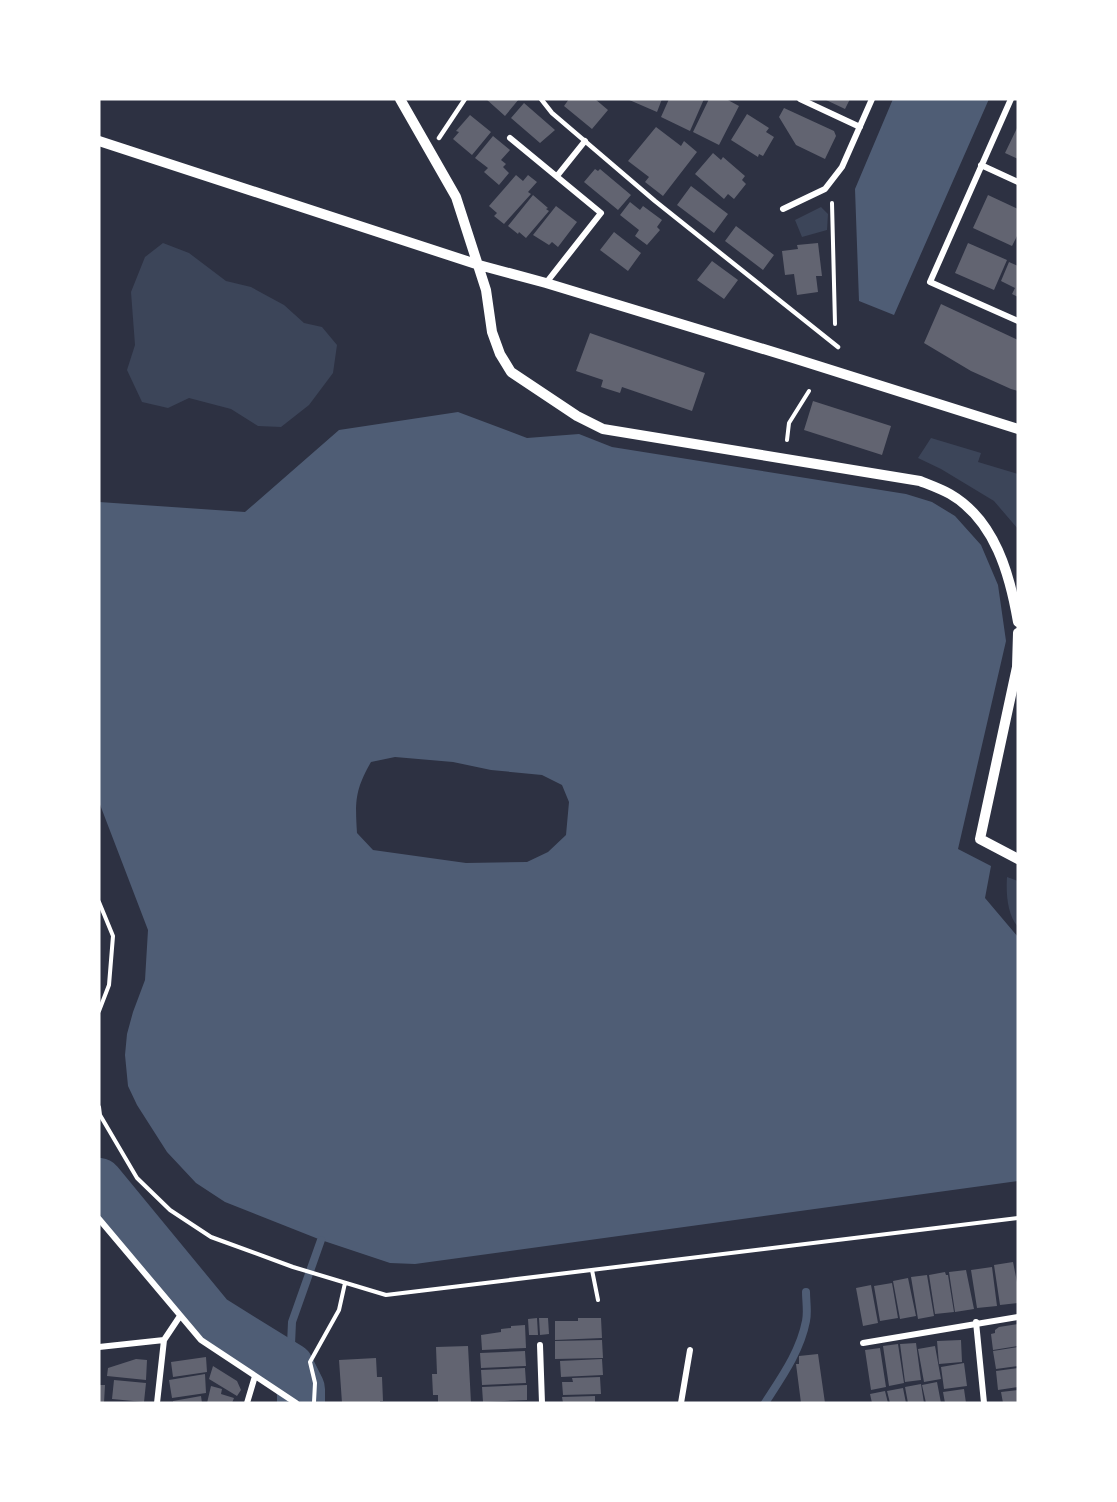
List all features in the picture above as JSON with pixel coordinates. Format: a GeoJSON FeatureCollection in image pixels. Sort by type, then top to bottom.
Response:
{"type":"FeatureCollection","features":[{"type":"Feature","properties":{"kind":"street"},"geometry":{"type":"LineString","coordinates":[[400,99],[456,197],[486,290],[492,332],[500,354],[512,372],[577,416],[603,429],[920,481],[951,494],[977,515],[999,550],[1012,586],[1018,622]]}},
{"type":"Feature","properties":{"kind":"street"},"geometry":{"type":"LineString","coordinates":[[800,99],[860,127]]}},
{"type":"Feature","properties":{"kind":"street"},"geometry":{"type":"LineString","coordinates":[[783,209],[825,189],[843,167],[872,99]]}},
{"type":"Feature","properties":{"kind":"street"},"geometry":{"type":"LineString","coordinates":[[1011,99],[930,282],[1018,321]]}},
{"type":"Feature","properties":{"kind":"street"},"geometry":{"type":"LineString","coordinates":[[510,138],[601,213],[546,283]]}},
{"type":"Feature","properties":{"kind":"street"},"geometry":{"type":"LineString","coordinates":[[99,141],[478,264],[1018,429]]}},
{"type":"Feature","properties":{"kind":"street"},"geometry":{"type":"LineString","coordinates":[[557,176],[585,141]]}},
{"type":"Feature","properties":{"kind":"street"},"geometry":{"type":"LineString","coordinates":[[981,165],[1018,182]]}},
{"type":"Feature","properties":{"kind":"street"},"geometry":{"type":"LineString","coordinates":[[1018,633],[1017,667],[980,839],[1018,859]]}},
{"type":"Feature","properties":{"kind":"street"},"geometry":{"type":"LineString","coordinates":[[99,1219],[201,1340],[296,1403]]}},
{"type":"Feature","properties":{"kind":"street"},"geometry":{"type":"LineString","coordinates":[[157,1403],[164,1340],[180,1316]]}},
{"type":"Feature","properties":{"kind":"street"},"geometry":{"type":"LineString","coordinates":[[863,1342],[1018,1317]]}},
{"type":"Feature","properties":{"kind":"street"},"geometry":{"type":"LineString","coordinates":[[976,1322],[984,1403]]}},
{"type":"Feature","properties":{"kind":"street"},"geometry":{"type":"LineString","coordinates":[[99,1347],[164,1340]]}},
{"type":"Feature","properties":{"kind":"street"},"geometry":{"type":"LineString","coordinates":[[540,1345],[542,1403]]}},
{"type":"Feature","properties":{"kind":"street"},"geometry":{"type":"LineString","coordinates":[[681,1403],[690,1350]]}},
{"type":"Feature","properties":{"kind":"street"},"geometry":{"type":"LineString","coordinates":[[247,1403],[255,1376]]}},
{"type":"Feature","properties":{"kind":"lane"},"geometry":{"type":"LineString","coordinates":[[439,138],[465,99]]}},
{"type":"Feature","properties":{"kind":"lane"},"geometry":{"type":"LineString","coordinates":[[541,99],[552,113],[655,201],[838,347]]}},
{"type":"Feature","properties":{"kind":"path"},"geometry":{"type":"LineString","coordinates":[[825,189],[834,208],[833,313],[838,347]]}},
{"type":"Feature","properties":{"kind":"path"},"geometry":{"type":"LineString","coordinates":[[786,459],[789,423],[809,392]]}},
{"type":"Feature","properties":{"kind":"path"},"geometry":{"type":"LineString","coordinates":[[99,902],[113,936],[109,985],[99,1011]]}},
{"type":"Feature","properties":{"kind":"path"},"geometry":{"type":"LineString","coordinates":[[99,1107],[100,1115],[137,1178],[170,1210],[211,1237],[293,1267],[386,1295],[1018,1218]]}},
{"type":"Feature","properties":{"kind":"path"},"geometry":{"type":"LineString","coordinates":[[592,1270],[598,1299]]}},
{"type":"Feature","properties":{"kind":"path"},"geometry":{"type":"LineString","coordinates":[[314,1403],[315,1383],[310,1362],[339,1310],[345,1283]]}},
{"type":"Feature","properties":{"kind":"shaded area"},"geometry":{"type":"Polygon","coordinates":[[[893,99],[989,99],[894,315],[859,301],[855,189],[893,99]]]}},
{"type":"Feature","properties":{"kind":"shaded area"},"geometry":{"type":"Polygon","coordinates":[[[821,207],[828,214],[827,230],[802,237],[795,220],[821,207]]]}},
{"type":"Feature","properties":{"kind":"shaded area"},"geometry":{"type":"Polygon","coordinates":[[[163,243],[189,253],[226,281],[251,287],[284,305],[304,323],[322,327],[337,345],[333,373],[309,405],[281,427],[258,426],[231,409],[189,398],[168,408],[142,402],[127,370],[135,345],[131,292],[145,257],[163,243]]]}},
{"type":"Feature","properties":{"kind":"shaded area"},"geometry":{"type":"Polygon","coordinates":[[[458,412],[527,438],[579,434],[612,447],[906,494],[932,502],[955,516],[981,545],[998,585],[1006,641],[958,849],[991,866],[985,898],[1018,937],[1018,1181],[415,1264],[390,1263],[321,1240],[225,1202],[196,1183],[167,1152],[137,1105],[128,1086],[125,1055],[127,1034],[145,980],[148,930],[99,802],[99,502],[245,512],[339,430],[458,412]],[[395,757],[371,762],[357,796],[357,833],[373,850],[466,863],[527,862],[548,852],[566,835],[569,802],[562,785],[542,775],[491,770],[453,762],[395,757]]]}},
{"type":"Feature","properties":{"kind":"shaded area"},"geometry":{"type":"Polygon","coordinates":[[[931,438],[981,453],[978,462],[1018,474],[1018,529],[994,501],[918,458],[931,438]]]}},
{"type":"Feature","properties":{"kind":"shaded area"},"geometry":{"type":"Polygon","coordinates":[[[1007,877],[1018,881],[1018,927],[1009,910],[1007,877]]]}},
{"type":"Feature","properties":{"kind":"building"},"geometry":{"type":"Polygon","coordinates":[[[486,99],[519,99],[505,116],[486,99]]]}},
{"type":"Feature","properties":{"kind":"building"},"geometry":{"type":"Polygon","coordinates":[[[569,99],[595,99],[608,110],[592,129],[564,106],[569,99]]]}},
{"type":"Feature","properties":{"kind":"building"},"geometry":{"type":"Polygon","coordinates":[[[627,99],[662,99],[657,112],[627,99]]]}},
{"type":"Feature","properties":{"kind":"building"},"geometry":{"type":"Polygon","coordinates":[[[669,99],[704,99],[690,131],[661,117],[669,99]]]}},
{"type":"Feature","properties":{"kind":"building"},"geometry":{"type":"Polygon","coordinates":[[[709,99],[726,99],[739,106],[719,145],[693,132],[709,99]]]}},
{"type":"Feature","properties":{"kind":"building"},"geometry":{"type":"Polygon","coordinates":[[[824,99],[850,99],[845,109],[824,99]]]}},
{"type":"Feature","properties":{"kind":"building"},"geometry":{"type":"Polygon","coordinates":[[[524,103],[555,130],[540,143],[511,118],[524,103]]]}},
{"type":"Feature","properties":{"kind":"building"},"geometry":{"type":"Polygon","coordinates":[[[784,108],[834,131],[836,136],[825,159],[796,145],[779,117],[784,108]]]}},
{"type":"Feature","properties":{"kind":"building"},"geometry":{"type":"Polygon","coordinates":[[[747,114],[769,128],[766,132],[774,137],[763,156],[759,154],[758,157],[731,140],[747,114]]]}},
{"type":"Feature","properties":{"kind":"building"},"geometry":{"type":"Polygon","coordinates":[[[470,115],[491,132],[472,155],[453,139],[459,132],[456,131],[470,115]]]}},
{"type":"Feature","properties":{"kind":"building"},"geometry":{"type":"Polygon","coordinates":[[[1018,126],[1018,159],[1005,153],[1018,126]]]}},
{"type":"Feature","properties":{"kind":"building"},"geometry":{"type":"Polygon","coordinates":[[[656,127],[681,146],[684,141],[697,152],[663,196],[645,182],[649,177],[628,161],[656,127]]]}},
{"type":"Feature","properties":{"kind":"building"},"geometry":{"type":"Polygon","coordinates":[[[493,136],[510,150],[501,160],[506,164],[503,167],[509,173],[499,185],[484,172],[488,168],[475,158],[493,136]]]}},
{"type":"Feature","properties":{"kind":"building"},"geometry":{"type":"Polygon","coordinates":[[[713,153],[721,160],[723,157],[745,176],[742,180],[746,184],[734,199],[728,194],[724,199],[695,174],[713,153]]]}},
{"type":"Feature","properties":{"kind":"building"},"geometry":{"type":"Polygon","coordinates":[[[595,169],[598,171],[600,169],[631,195],[618,210],[584,182],[595,169]]]}},
{"type":"Feature","properties":{"kind":"building"},"geometry":{"type":"Polygon","coordinates":[[[516,175],[523,181],[528,175],[537,182],[528,192],[531,194],[504,224],[494,216],[497,213],[489,206],[516,175]]]}},
{"type":"Feature","properties":{"kind":"building"},"geometry":{"type":"Polygon","coordinates":[[[691,186],[728,214],[714,233],[677,205],[691,186]]]}},
{"type":"Feature","properties":{"kind":"building"},"geometry":{"type":"Polygon","coordinates":[[[533,195],[549,211],[526,238],[508,226],[533,195]]]}},
{"type":"Feature","properties":{"kind":"building"},"geometry":{"type":"Polygon","coordinates":[[[988,195],[1018,209],[1018,234],[1012,246],[973,228],[988,195]]]}},
{"type":"Feature","properties":{"kind":"building"},"geometry":{"type":"Polygon","coordinates":[[[630,202],[640,210],[643,206],[662,220],[657,227],[660,230],[647,245],[635,236],[639,230],[620,215],[630,202]]]}},
{"type":"Feature","properties":{"kind":"building"},"geometry":{"type":"Polygon","coordinates":[[[556,206],[577,222],[558,247],[552,242],[549,245],[533,235],[556,206]]]}},
{"type":"Feature","properties":{"kind":"building"},"geometry":{"type":"Polygon","coordinates":[[[736,226],[774,255],[763,270],[725,241],[736,226]]]}},
{"type":"Feature","properties":{"kind":"building"},"geometry":{"type":"Polygon","coordinates":[[[614,232],[641,253],[628,271],[600,250],[614,232]]]}},
{"type":"Feature","properties":{"kind":"building"},"geometry":{"type":"Polygon","coordinates":[[[818,243],[822,276],[816,276],[818,292],[797,295],[794,274],[785,275],[782,251],[798,249],[797,245],[818,243]]]}},
{"type":"Feature","properties":{"kind":"building"},"geometry":{"type":"Polygon","coordinates":[[[968,243],[1007,260],[994,290],[955,273],[968,243]]]}},
{"type":"Feature","properties":{"kind":"building"},"geometry":{"type":"Polygon","coordinates":[[[712,261],[738,280],[724,299],[697,280],[712,261]]]}},
{"type":"Feature","properties":{"kind":"building"},"geometry":{"type":"Polygon","coordinates":[[[1009,262],[1018,266],[1018,297],[1012,294],[1015,288],[1001,281],[1009,262]]]}},
{"type":"Feature","properties":{"kind":"building"},"geometry":{"type":"Polygon","coordinates":[[[941,304],[1018,340],[1018,391],[971,371],[924,343],[941,304]]]}},
{"type":"Feature","properties":{"kind":"building"},"geometry":{"type":"Polygon","coordinates":[[[590,333],[705,373],[692,411],[622,387],[620,393],[601,387],[603,380],[576,371],[590,333]]]}},
{"type":"Feature","properties":{"kind":"building"},"geometry":{"type":"Polygon","coordinates":[[[813,401],[891,426],[882,455],[804,430],[813,401]]]}},
{"type":"Feature","properties":{"kind":"building"},"geometry":{"type":"Polygon","coordinates":[[[1013,1262],[1018,1287],[1018,1303],[1000,1305],[994,1265],[1013,1262]]]}},
{"type":"Feature","properties":{"kind":"building"},"geometry":{"type":"Polygon","coordinates":[[[992,1267],[997,1306],[977,1308],[971,1270],[992,1267]]]}},
{"type":"Feature","properties":{"kind":"building"},"geometry":{"type":"Polygon","coordinates":[[[966,1270],[974,1309],[955,1312],[949,1272],[966,1270]]]}},
{"type":"Feature","properties":{"kind":"building"},"geometry":{"type":"Polygon","coordinates":[[[945,1272],[948,1275],[954,1312],[935,1314],[929,1275],[945,1272]]]}},
{"type":"Feature","properties":{"kind":"building"},"geometry":{"type":"Polygon","coordinates":[[[927,1275],[934,1316],[918,1319],[911,1277],[927,1275]]]}},
{"type":"Feature","properties":{"kind":"building"},"geometry":{"type":"Polygon","coordinates":[[[908,1278],[916,1316],[900,1319],[893,1281],[908,1278]]]}},
{"type":"Feature","properties":{"kind":"building"},"geometry":{"type":"Polygon","coordinates":[[[892,1283],[898,1318],[880,1321],[874,1286],[892,1283]]]}},
{"type":"Feature","properties":{"kind":"building"},"geometry":{"type":"Polygon","coordinates":[[[871,1285],[878,1323],[863,1326],[856,1288],[871,1285]]]}},
{"type":"Feature","properties":{"kind":"building"},"geometry":{"type":"Polygon","coordinates":[[[537,1318],[538,1335],[529,1335],[528,1319],[537,1318]]]}},
{"type":"Feature","properties":{"kind":"building"},"geometry":{"type":"Polygon","coordinates":[[[539,1318],[548,1318],[549,1334],[540,1335],[539,1318]]]}},
{"type":"Feature","properties":{"kind":"building"},"geometry":{"type":"Polygon","coordinates":[[[578,1318],[601,1318],[602,1338],[555,1340],[555,1321],[578,1321],[578,1318]]]}},
{"type":"Feature","properties":{"kind":"building"},"geometry":{"type":"Polygon","coordinates":[[[1018,1324],[1018,1346],[993,1350],[991,1334],[995,1333],[999,1327],[1018,1324]]]}},
{"type":"Feature","properties":{"kind":"building"},"geometry":{"type":"Polygon","coordinates":[[[525,1325],[526,1348],[482,1350],[481,1335],[501,1332],[501,1329],[511,1328],[511,1326],[525,1325]]]}},
{"type":"Feature","properties":{"kind":"building"},"geometry":{"type":"Polygon","coordinates":[[[602,1340],[603,1358],[555,1359],[555,1341],[602,1340]]]}},
{"type":"Feature","properties":{"kind":"building"},"geometry":{"type":"Polygon","coordinates":[[[961,1340],[962,1362],[939,1364],[937,1341],[961,1340]]]}},
{"type":"Feature","properties":{"kind":"building"},"geometry":{"type":"Polygon","coordinates":[[[916,1343],[921,1380],[905,1382],[900,1344],[916,1343]]]}},
{"type":"Feature","properties":{"kind":"building"},"geometry":{"type":"Polygon","coordinates":[[[898,1344],[904,1383],[889,1386],[883,1346],[898,1344]]]}},
{"type":"Feature","properties":{"kind":"building"},"geometry":{"type":"Polygon","coordinates":[[[468,1346],[471,1403],[438,1403],[438,1395],[433,1395],[432,1374],[437,1374],[436,1347],[468,1346]]]}},
{"type":"Feature","properties":{"kind":"building"},"geometry":{"type":"Polygon","coordinates":[[[935,1346],[941,1379],[924,1382],[918,1349],[935,1346]]]}},
{"type":"Feature","properties":{"kind":"building"},"geometry":{"type":"Polygon","coordinates":[[[1018,1347],[1018,1366],[996,1369],[993,1351],[1018,1347]]]}},
{"type":"Feature","properties":{"kind":"building"},"geometry":{"type":"Polygon","coordinates":[[[880,1348],[886,1387],[871,1390],[865,1350],[880,1348]]]}},
{"type":"Feature","properties":{"kind":"building"},"geometry":{"type":"Polygon","coordinates":[[[525,1351],[526,1366],[481,1368],[480,1353],[525,1351]]]}},
{"type":"Feature","properties":{"kind":"building"},"geometry":{"type":"Polygon","coordinates":[[[818,1354],[825,1403],[801,1403],[796,1364],[799,1364],[799,1356],[818,1354]]]}},
{"type":"Feature","properties":{"kind":"building"},"geometry":{"type":"Polygon","coordinates":[[[206,1357],[207,1372],[173,1377],[171,1362],[206,1357]]]}},
{"type":"Feature","properties":{"kind":"building"},"geometry":{"type":"Polygon","coordinates":[[[376,1358],[377,1377],[382,1377],[383,1401],[380,1403],[342,1403],[339,1360],[376,1358]]]}},
{"type":"Feature","properties":{"kind":"building"},"geometry":{"type":"Polygon","coordinates":[[[136,1359],[147,1360],[146,1380],[107,1376],[108,1368],[136,1359]]]}},
{"type":"Feature","properties":{"kind":"building"},"geometry":{"type":"Polygon","coordinates":[[[602,1359],[603,1375],[561,1377],[560,1361],[602,1359]]]}},
{"type":"Feature","properties":{"kind":"building"},"geometry":{"type":"Polygon","coordinates":[[[964,1363],[967,1386],[944,1389],[941,1367],[964,1363]]]}},
{"type":"Feature","properties":{"kind":"building"},"geometry":{"type":"Polygon","coordinates":[[[213,1366],[237,1381],[241,1390],[237,1396],[209,1379],[213,1366]]]}},
{"type":"Feature","properties":{"kind":"building"},"geometry":{"type":"Polygon","coordinates":[[[525,1368],[526,1383],[482,1385],[481,1370],[525,1368]]]}},
{"type":"Feature","properties":{"kind":"building"},"geometry":{"type":"Polygon","coordinates":[[[1018,1368],[1018,1387],[998,1390],[996,1371],[1018,1368]]]}},
{"type":"Feature","properties":{"kind":"building"},"geometry":{"type":"Polygon","coordinates":[[[205,1374],[206,1393],[172,1398],[169,1380],[205,1374]]]}},
{"type":"Feature","properties":{"kind":"building"},"geometry":{"type":"Polygon","coordinates":[[[600,1377],[601,1394],[563,1395],[562,1382],[573,1382],[572,1378],[600,1377]]]}},
{"type":"Feature","properties":{"kind":"building"},"geometry":{"type":"Polygon","coordinates":[[[114,1380],[146,1383],[144,1402],[112,1399],[114,1380]]]}},
{"type":"Feature","properties":{"kind":"building"},"geometry":{"type":"Polygon","coordinates":[[[937,1382],[941,1403],[926,1403],[922,1385],[937,1382]]]}},
{"type":"Feature","properties":{"kind":"building"},"geometry":{"type":"Polygon","coordinates":[[[921,1384],[924,1403],[908,1403],[905,1387],[921,1384]]]}},
{"type":"Feature","properties":{"kind":"building"},"geometry":{"type":"Polygon","coordinates":[[[99,1385],[105,1385],[104,1403],[99,1403],[99,1385]]]}},
{"type":"Feature","properties":{"kind":"building"},"geometry":{"type":"Polygon","coordinates":[[[527,1385],[527,1400],[483,1402],[482,1387],[527,1385]]]}},
{"type":"Feature","properties":{"kind":"building"},"geometry":{"type":"Polygon","coordinates":[[[211,1386],[222,1389],[221,1394],[234,1398],[232,1403],[207,1403],[211,1386]]]}},
{"type":"Feature","properties":{"kind":"building"},"geometry":{"type":"Polygon","coordinates":[[[903,1388],[906,1403],[890,1403],[887,1391],[903,1388]]]}},
{"type":"Feature","properties":{"kind":"building"},"geometry":{"type":"Polygon","coordinates":[[[964,1389],[966,1403],[945,1403],[943,1392],[964,1389]]]}},
{"type":"Feature","properties":{"kind":"building"},"geometry":{"type":"Polygon","coordinates":[[[1018,1390],[1018,1403],[1003,1403],[1001,1392],[1018,1390]]]}},
{"type":"Feature","properties":{"kind":"building"},"geometry":{"type":"Polygon","coordinates":[[[885,1391],[888,1403],[872,1403],[870,1394],[885,1391]]]}},
{"type":"Feature","properties":{"kind":"building"},"geometry":{"type":"Polygon","coordinates":[[[201,1396],[202,1403],[173,1403],[173,1401],[201,1396]]]}},
{"type":"Feature","properties":{"kind":"building"},"geometry":{"type":"Polygon","coordinates":[[[595,1396],[595,1403],[563,1403],[562,1397],[595,1396]]]}},
{"type":"Feature","properties":{"kind":"waterway"},"geometry":{"type":"LineString","coordinates":[[99,1182],[211,1318],[290,1367],[301,1389],[301,1403]]}},
{"type":"Feature","properties":{"kind":"waterway"},"geometry":{"type":"LineString","coordinates":[[290,1367],[292,1322],[321,1240]]}},
{"type":"Feature","properties":{"kind":"waterway"},"geometry":{"type":"LineString","coordinates":[[765,1403],[799,1343],[807,1318],[806,1292]]}}]}
